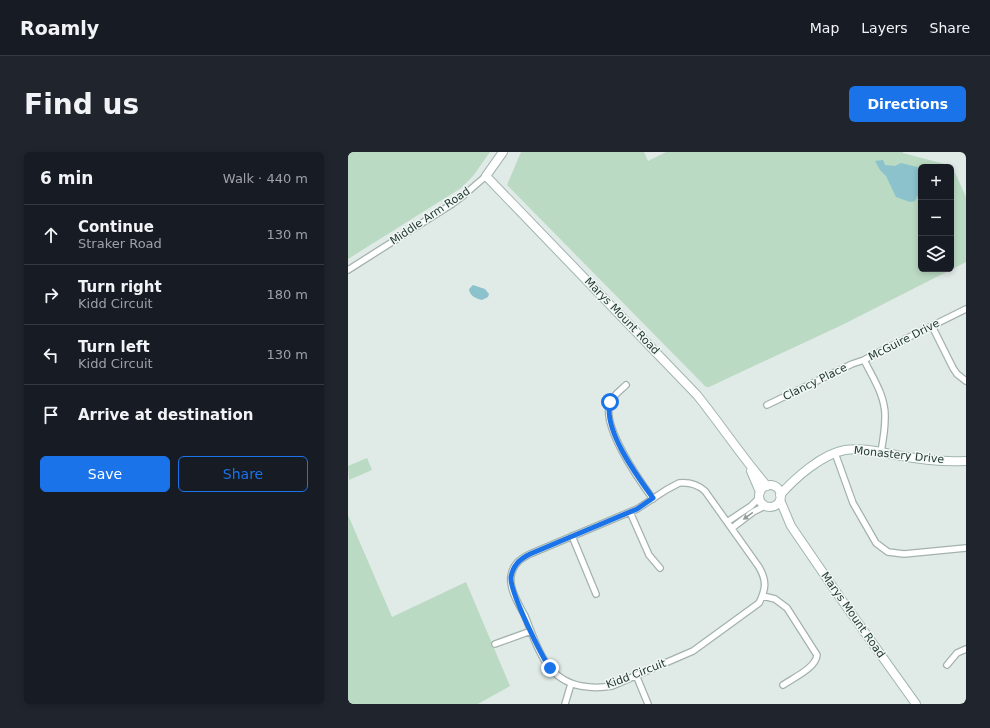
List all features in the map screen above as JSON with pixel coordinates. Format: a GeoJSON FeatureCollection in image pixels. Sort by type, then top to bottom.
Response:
{"type":"FeatureCollection","features":[{"type":"Feature","properties":{"kind":"street","name":"Middle Arm Road"},"geometry":{"type":"LineString","coordinates":[[348,270],[464,195],[486,176],[503,152]]}},
{"type":"Feature","properties":{"kind":"street","name":"Marys Mount Road"},"geometry":{"type":"LineString","coordinates":[[486,176],[697,395],[715,417],[748,464],[771,486]]}},
{"type":"Feature","properties":{"kind":"street","name":"McGuire Drive"},"geometry":{"type":"LineString","coordinates":[[881,452],[886,418],[885,408],[881,395],[864,360],[966,309]]}},
{"type":"Feature","properties":{"kind":"street"},"geometry":{"type":"LineString","coordinates":[[932,326],[953,368],[957,374],[966,381]]}},
{"type":"Feature","properties":{"kind":"street","name":"Clancy Place"},"geometry":{"type":"LineString","coordinates":[[767,405],[852,364],[864,360]]}},
{"type":"Feature","properties":{"kind":"street"},"geometry":{"type":"LineString","coordinates":[[626,385],[610,402],[608,408],[609,417],[613,430],[630,466],[653,498]]}},
{"type":"Feature","properties":{"kind":"street","name":"Monastery Drive"},"geometry":{"type":"LineString","coordinates":[[771,486],[793,480],[835,453],[852,449],[929,460],[966,461]]}},
{"type":"Feature","properties":{"kind":"street"},"geometry":{"type":"LineString","coordinates":[[835,453],[853,503],[876,543],[882,549],[895,554],[904,554],[966,548]]}},
{"type":"Feature","properties":{"kind":"street","name":"Marys Mount Road"},"geometry":{"type":"LineString","coordinates":[[748,464],[760,495]]}},
{"type":"Feature","properties":{"kind":"street","name":"Monastery Drive"},"geometry":{"type":"LineString","coordinates":[[780,498],[793,480]]}},
{"type":"Feature","properties":{"kind":"street","name":"Kidd Circuit"},"geometry":{"type":"LineString","coordinates":[[691,483],[701,487],[732,528],[763,574],[765,585],[763,596],[756,606],[693,651],[612,686],[592,688],[571,684],[561,679],[550,668],[540,652],[512,588],[511,576],[514,567],[517,562],[523,558],[630,512],[644,505],[653,498],[674,485],[691,483]]}},
{"type":"Feature","properties":{"kind":"street"},"geometry":{"type":"LineString","coordinates":[[727,522],[751,506],[760,495],[764,487],[771,486],[780,491],[780,498],[775,505],[754,512],[732,528]]}},
{"type":"Feature","properties":{"kind":"street"},"geometry":{"type":"LineString","coordinates":[[760,495],[763,504],[769,506]]}},
{"type":"Feature","properties":{"kind":"street","name":"Marys Mount Road"},"geometry":{"type":"LineString","coordinates":[[780,498],[791,526],[916,704]]}},
{"type":"Feature","properties":{"kind":"street","name":"Marys Mount Road"},"geometry":{"type":"LineString","coordinates":[[769,506],[791,526]]}},
{"type":"Feature","properties":{"kind":"street"},"geometry":{"type":"LineString","coordinates":[[630,512],[649,555],[660,568]]}},
{"type":"Feature","properties":{"kind":"street"},"geometry":{"type":"LineString","coordinates":[[572,536],[596,594]]}},
{"type":"Feature","properties":{"kind":"street"},"geometry":{"type":"LineString","coordinates":[[763,596],[775,599],[787,608],[817,655],[817,660],[813,665],[783,685]]}},
{"type":"Feature","properties":{"kind":"street"},"geometry":{"type":"LineString","coordinates":[[495,644],[531,630]]}},
{"type":"Feature","properties":{"kind":"street"},"geometry":{"type":"LineString","coordinates":[[946,665],[957,653],[966,648]]}},
{"type":"Feature","properties":{"kind":"street"},"geometry":{"type":"LineString","coordinates":[[636,676],[648,704]]}},
{"type":"Feature","properties":{"kind":"street"},"geometry":{"type":"LineString","coordinates":[[565,704],[571,684]]}},
{"type":"Feature","properties":{"kind":"green space"},"geometry":{"type":"Polygon","coordinates":[[[348,152],[490,152],[473,176],[461,188],[348,259],[348,152]]]}},
{"type":"Feature","properties":{"kind":"green space"},"geometry":{"type":"Polygon","coordinates":[[[521,152],[644,152],[648,161],[666,152],[903,152],[944,164],[918,164],[918,272],[946,272],[842,325],[709,387],[706,387],[507,185],[521,152]]]}},
{"type":"Feature","properties":{"kind":"green space"},"geometry":{"type":"Polygon","coordinates":[[[954,170],[966,197],[966,262],[954,268],[954,170]]]}},
{"type":"Feature","properties":{"kind":"green space"},"geometry":{"type":"Polygon","coordinates":[[[367,458],[372,470],[349,480],[348,466],[367,458]]]}},
{"type":"Feature","properties":{"kind":"green space"},"geometry":{"type":"Polygon","coordinates":[[[348,515],[392,617],[466,582],[510,686],[478,704],[348,704],[348,515]]]}},
{"type":"Feature","properties":{"kind":"water"},"geometry":{"type":"Polygon","coordinates":[[[883,160],[885,165],[895,166],[901,163],[918,168],[918,195],[915,201],[910,202],[896,197],[886,176],[880,170],[875,161],[883,160]]]}},
{"type":"Feature","properties":{"kind":"water"},"geometry":{"type":"Polygon","coordinates":[[[473,285],[485,289],[489,294],[488,297],[482,300],[473,296],[469,289],[473,285]]]}},
{"type":"Feature","properties":{"kind":"route"},"geometry":{"type":"LineString","coordinates":[[550,668],[540,652],[512,588],[511,576],[517,562],[530,554],[582,531],[637,509],[653,498],[630,466],[613,430],[608,408],[610,402]]}}]}
